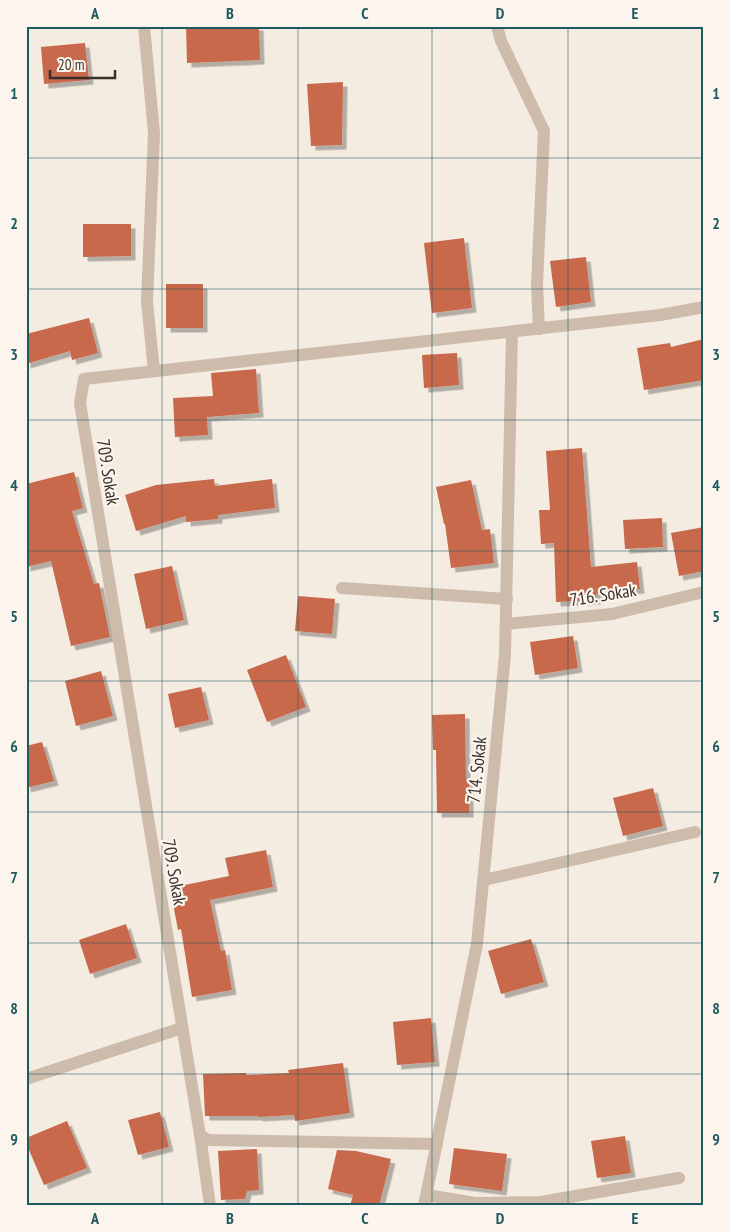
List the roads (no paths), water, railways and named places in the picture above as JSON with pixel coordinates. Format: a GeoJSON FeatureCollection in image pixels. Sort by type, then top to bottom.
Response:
{"type":"FeatureCollection","features":[{"type":"Feature","properties":{"kind":"street"},"geometry":{"type":"LineString","coordinates":[[144,26],[154,133],[147,302],[154,372],[660,315],[704,307]]}},
{"type":"Feature","properties":{"kind":"street"},"geometry":{"type":"LineString","coordinates":[[497,26],[501,41],[544,131],[537,284],[540,329]]}},
{"type":"Feature","properties":{"kind":"street","name":"714. Sokak"},"geometry":{"type":"LineString","coordinates":[[426,1200],[477,944],[484,880],[505,655],[512,332]]}},
{"type":"Feature","properties":{"kind":"street","name":"709. Sokak"},"geometry":{"type":"LineString","coordinates":[[154,372],[84,379],[80,403],[210,1206]]}},
{"type":"Feature","properties":{"kind":"street"},"geometry":{"type":"LineString","coordinates":[[342,588],[507,599]]}},
{"type":"Feature","properties":{"kind":"street","name":"716. Sokak"},"geometry":{"type":"LineString","coordinates":[[506,624],[612,614],[704,592]]}},
{"type":"Feature","properties":{"kind":"street"},"geometry":{"type":"LineString","coordinates":[[484,880],[696,832]]}},
{"type":"Feature","properties":{"kind":"street"},"geometry":{"type":"LineString","coordinates":[[26,1079],[182,1028]]}},
{"type":"Feature","properties":{"kind":"street"},"geometry":{"type":"LineString","coordinates":[[200,1135],[208,1140],[437,1144]]}},
{"type":"Feature","properties":{"kind":"street"},"geometry":{"type":"LineString","coordinates":[[426,1200],[475,1203],[541,1202],[679,1178]]}}]}
